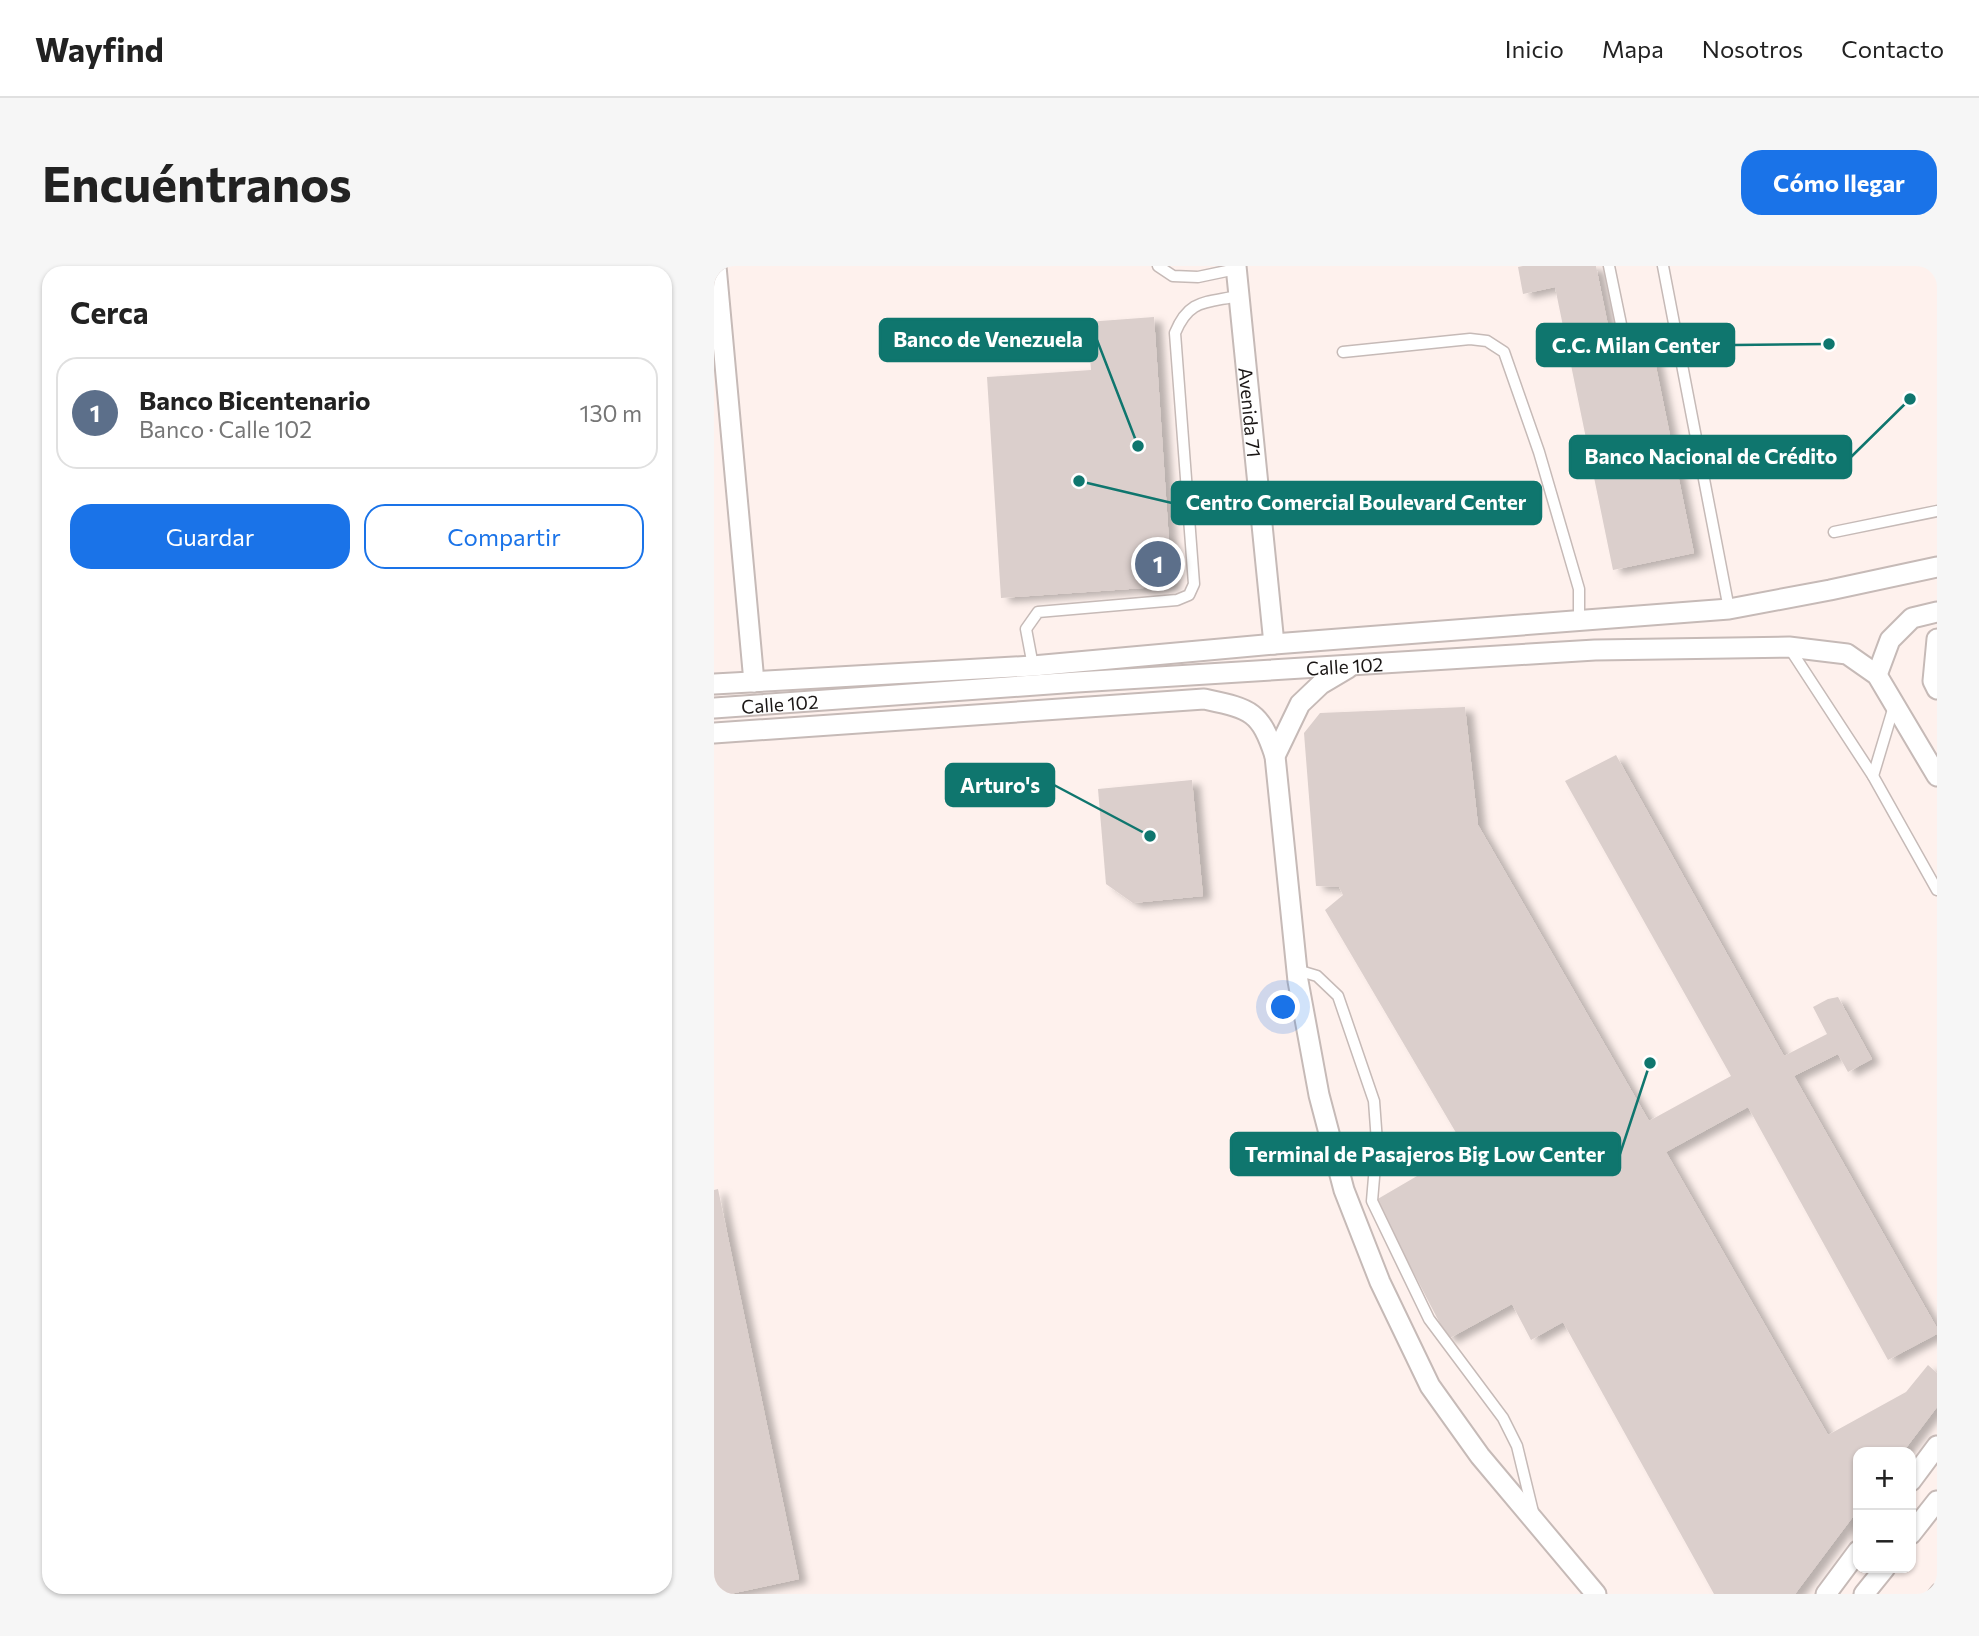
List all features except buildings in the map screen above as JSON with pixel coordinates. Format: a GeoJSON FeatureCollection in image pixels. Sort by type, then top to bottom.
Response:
{"type":"FeatureCollection","features":[{"type":"Feature","properties":{"kind":"street"},"geometry":{"type":"LineString","coordinates":[[716,266],[754,682]]}},
{"type":"Feature","properties":{"kind":"street","name":"Avenida 71"},"geometry":{"type":"LineString","coordinates":[[1236,267],[1274,644]]}},
{"type":"Feature","properties":{"kind":"street","name":"Calle 102"},"geometry":{"type":"LineString","coordinates":[[714,684],[1033,666],[1274,644],[1729,609],[1937,567]]}},
{"type":"Feature","properties":{"kind":"street"},"geometry":{"type":"LineString","coordinates":[[1937,612],[1912,618],[1890,640],[1877,675],[1937,776]]}},
{"type":"Feature","properties":{"kind":"street"},"geometry":{"type":"LineString","coordinates":[[1937,639],[1933,681],[1937,689]]}},
{"type":"Feature","properties":{"kind":"street","name":"Calle 102"},"geometry":{"type":"LineString","coordinates":[[714,708],[1595,650],[1789,647],[1847,654],[1877,675]]}},
{"type":"Feature","properties":{"kind":"street"},"geometry":{"type":"LineString","coordinates":[[1275,757],[1300,704],[1321,684],[1351,666]]}},
{"type":"Feature","properties":{"kind":"street","name":"Calle 102"},"geometry":{"type":"LineString","coordinates":[[714,733],[1204,699],[1242,707],[1265,727],[1275,757],[1297,970],[1320,1095],[1344,1191],[1380,1282],[1430,1385],[1480,1456],[1596,1594]]}},
{"type":"Feature","properties":{"kind":"street"},"geometry":{"type":"LineString","coordinates":[[1916,1474],[1937,1446]]}},
{"type":"Feature","properties":{"kind":"street"},"geometry":{"type":"LineString","coordinates":[[1916,1528],[1937,1501]]}},
{"type":"Feature","properties":{"kind":"street"},"geometry":{"type":"LineString","coordinates":[[1826,1594],[1853,1558]]}},
{"type":"Feature","properties":{"kind":"street"},"geometry":{"type":"LineString","coordinates":[[1864,1594],[1881,1573]]}},
{"type":"Feature","properties":{"kind":"lane"},"geometry":{"type":"LineString","coordinates":[[1158,266],[1173,276],[1198,277],[1236,267]]}},
{"type":"Feature","properties":{"kind":"lane"},"geometry":{"type":"LineString","coordinates":[[1609,266],[1622,329],[1674,333]]}},
{"type":"Feature","properties":{"kind":"lane"},"geometry":{"type":"LineString","coordinates":[[1663,266],[1729,609]]}},
{"type":"Feature","properties":{"kind":"lane"},"geometry":{"type":"LineString","coordinates":[[1033,666],[1026,629],[1038,612],[1177,600],[1189,595],[1194,584],[1175,333],[1180,320],[1190,307],[1238,296]]}},
{"type":"Feature","properties":{"kind":"lane"},"geometry":{"type":"LineString","coordinates":[[1343,352],[1470,339],[1487,341],[1504,352],[1539,452],[1579,589],[1579,621]]}},
{"type":"Feature","properties":{"kind":"lane"},"geometry":{"type":"LineString","coordinates":[[1834,533],[1937,511]]}},
{"type":"Feature","properties":{"kind":"lane"},"geometry":{"type":"LineString","coordinates":[[1789,647],[1873,776],[1937,890]]}},
{"type":"Feature","properties":{"kind":"lane"},"geometry":{"type":"LineString","coordinates":[[1873,776],[1894,704]]}},
{"type":"Feature","properties":{"kind":"lane"},"geometry":{"type":"LineString","coordinates":[[1297,970],[1317,976],[1338,996],[1374,1101],[1377,1142],[1372,1201],[1429,1319],[1503,1418],[1517,1446],[1535,1521]]}},
{"type":"Feature","properties":{"kind":"lane"},"geometry":{"type":"LineString","coordinates":[[1933,1594],[1937,1589]]}},
{"type":"Feature","properties":{"kind":"place","name":"C.C. Milan Center"},"geometry":{"type":"Point","coordinates":[1829,344]}},
{"type":"Feature","properties":{"kind":"place","name":"Banco Nacional de Crédito"},"geometry":{"type":"Point","coordinates":[1910,399]}},
{"type":"Feature","properties":{"kind":"place","name":"Banco de Venezuela"},"geometry":{"type":"Point","coordinates":[1138,446]}},
{"type":"Feature","properties":{"kind":"place","name":"Centro Comercial Boulevard Center"},"geometry":{"type":"Point","coordinates":[1079,481]}},
{"type":"Feature","properties":{"kind":"place","name":"Banco Bicentenario"},"geometry":{"type":"Point","coordinates":[1158,564]}},
{"type":"Feature","properties":{"kind":"place","name":"Arturo's"},"geometry":{"type":"Point","coordinates":[1150,836]}},
{"type":"Feature","properties":{"kind":"place","name":"Terminal de Pasajeros Big Low Center"},"geometry":{"type":"Point","coordinates":[1650,1063]}}]}
